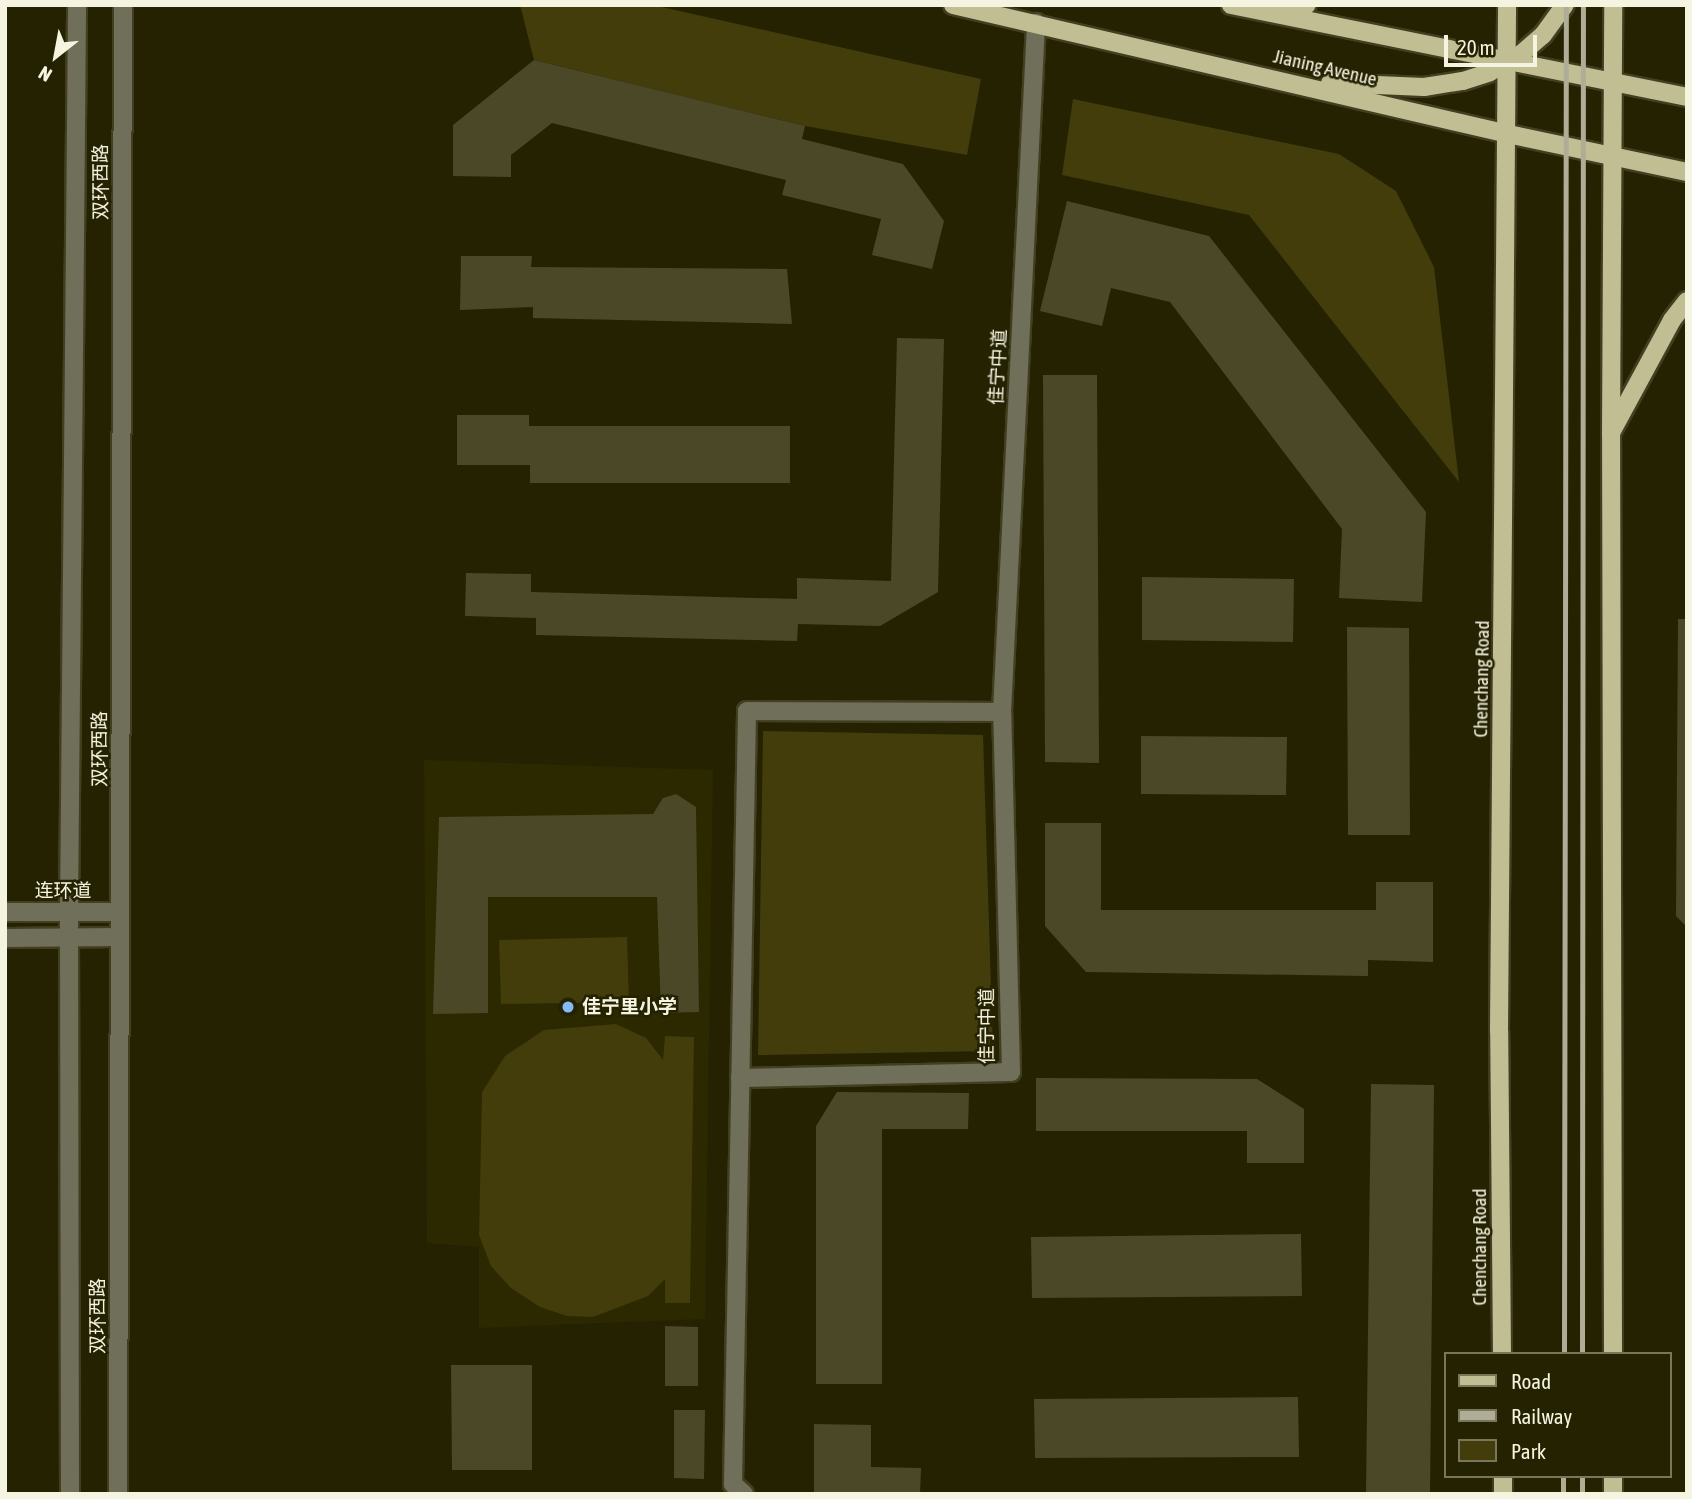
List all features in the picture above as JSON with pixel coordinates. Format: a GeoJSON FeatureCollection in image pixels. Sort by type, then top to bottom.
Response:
{"type":"FeatureCollection","features":[{"type":"Feature","properties":{"kind":"main road","name":"Jianing Avenue"},"geometry":{"type":"LineString","coordinates":[[953,5],[1508,134],[1687,172]]}},
{"type":"Feature","properties":{"kind":"main road"},"geometry":{"type":"LineString","coordinates":[[1231,5],[1687,97]]}},
{"type":"Feature","properties":{"kind":"main road"},"geometry":{"type":"LineString","coordinates":[[1252,10],[1307,5]]}},
{"type":"Feature","properties":{"kind":"main road","name":"Chenchang Road"},"geometry":{"type":"LineString","coordinates":[[1502,1352],[1499,1031],[1507,5]]}},
{"type":"Feature","properties":{"kind":"main road"},"geometry":{"type":"LineString","coordinates":[[1287,81],[1434,86],[1463,81],[1508,62],[1543,35],[1565,5]]}},
{"type":"Feature","properties":{"kind":"main road"},"geometry":{"type":"LineString","coordinates":[[1613,1352],[1611,434],[1614,5]]}},
{"type":"Feature","properties":{"kind":"main road"},"geometry":{"type":"LineString","coordinates":[[1611,434],[1672,320],[1687,301]]}},
{"type":"Feature","properties":{"kind":"street","name":"双环西路"},"geometry":{"type":"LineString","coordinates":[[69,1494],[69,912],[77,5]]}},
{"type":"Feature","properties":{"kind":"street","name":"双环西路"},"geometry":{"type":"LineString","coordinates":[[118,1494],[123,5]]}},
{"type":"Feature","properties":{"kind":"street","name":"佳宁中道"},"geometry":{"type":"LineString","coordinates":[[740,1078],[1011,1072],[1002,712],[1036,23]]}},
{"type":"Feature","properties":{"kind":"street"},"geometry":{"type":"LineString","coordinates":[[744,1494],[733,1484],[747,711],[1002,712]]}},
{"type":"Feature","properties":{"kind":"street","name":"连环道"},"geometry":{"type":"LineString","coordinates":[[5,912],[120,912]]}},
{"type":"Feature","properties":{"kind":"street"},"geometry":{"type":"LineString","coordinates":[[5,938],[120,937]]}},
{"type":"Feature","properties":{"kind":"shaded area","name":"佳宁里小学"},"geometry":{"type":"Polygon","coordinates":[[[424,760],[713,770],[705,1319],[479,1328],[479,1247],[427,1243],[424,760]]]}},
{"type":"Feature","properties":{"kind":"green space"},"geometry":{"type":"Polygon","coordinates":[[[520,5],[653,5],[981,79],[967,155],[805,126],[534,60],[520,5]]]}},
{"type":"Feature","properties":{"kind":"green space"},"geometry":{"type":"Polygon","coordinates":[[[1073,99],[1339,154],[1396,191],[1434,267],[1459,482],[1249,215],[1062,175],[1073,99]]]}},
{"type":"Feature","properties":{"kind":"green space"},"geometry":{"type":"Polygon","coordinates":[[[763,731],[983,735],[993,1051],[758,1055],[763,731]]]}},
{"type":"Feature","properties":{"kind":"green space"},"geometry":{"type":"Polygon","coordinates":[[[627,937],[629,1002],[501,1004],[499,940],[627,937]]]}},
{"type":"Feature","properties":{"kind":"green space"},"geometry":{"type":"Polygon","coordinates":[[[616,1024],[646,1038],[663,1060],[665,1036],[694,1037],[690,1303],[665,1303],[665,1279],[648,1296],[593,1317],[567,1316],[540,1307],[511,1288],[491,1266],[479,1235],[482,1092],[505,1056],[544,1030],[616,1024]]]}},
{"type":"Feature","properties":{"kind":"building"},"geometry":{"type":"Polygon","coordinates":[[[534,60],[805,126],[802,139],[903,164],[944,221],[932,269],[872,255],[881,219],[782,195],[786,180],[552,123],[511,155],[511,177],[453,176],[453,125],[534,60]]]}},
{"type":"Feature","properties":{"kind":"building"},"geometry":{"type":"Polygon","coordinates":[[[1067,201],[1209,236],[1426,512],[1422,602],[1339,598],[1342,529],[1170,302],[1111,288],[1102,326],[1040,311],[1067,201]]]}},
{"type":"Feature","properties":{"kind":"building"},"geometry":{"type":"Polygon","coordinates":[[[461,256],[532,256],[531,267],[787,269],[792,324],[533,318],[533,307],[460,310],[461,256]]]}},
{"type":"Feature","properties":{"kind":"building"},"geometry":{"type":"Polygon","coordinates":[[[897,338],[944,339],[938,592],[880,626],[798,624],[797,641],[536,635],[536,618],[465,616],[466,573],[531,574],[531,592],[797,599],[797,578],[891,581],[897,338]]]}},
{"type":"Feature","properties":{"kind":"building"},"geometry":{"type":"Polygon","coordinates":[[[1043,375],[1097,375],[1099,763],[1045,762],[1043,375]]]}},
{"type":"Feature","properties":{"kind":"building"},"geometry":{"type":"Polygon","coordinates":[[[457,415],[529,415],[529,426],[790,426],[790,483],[530,483],[530,465],[457,465],[457,415]]]}},
{"type":"Feature","properties":{"kind":"building"},"geometry":{"type":"Polygon","coordinates":[[[1142,577],[1294,579],[1293,642],[1142,640],[1142,577]]]}},
{"type":"Feature","properties":{"kind":"building"},"geometry":{"type":"Polygon","coordinates":[[[1678,619],[1687,619],[1687,927],[1676,916],[1678,619]]]}},
{"type":"Feature","properties":{"kind":"building"},"geometry":{"type":"Polygon","coordinates":[[[1347,627],[1409,628],[1410,835],[1348,835],[1347,627]]]}},
{"type":"Feature","properties":{"kind":"building"},"geometry":{"type":"Polygon","coordinates":[[[1141,736],[1287,737],[1286,795],[1141,794],[1141,736]]]}},
{"type":"Feature","properties":{"kind":"building"},"geometry":{"type":"Polygon","coordinates":[[[676,794],[696,807],[699,1012],[661,1013],[657,897],[488,897],[488,1013],[433,1014],[439,817],[653,814],[663,798],[676,794]]]}},
{"type":"Feature","properties":{"kind":"building"},"geometry":{"type":"Polygon","coordinates":[[[1045,823],[1101,823],[1101,910],[1376,910],[1376,882],[1433,882],[1433,962],[1368,960],[1368,976],[1086,972],[1045,926],[1045,823]]]}},
{"type":"Feature","properties":{"kind":"building"},"geometry":{"type":"Polygon","coordinates":[[[1036,1078],[1257,1079],[1304,1109],[1304,1163],[1247,1163],[1247,1131],[1036,1131],[1036,1078]]]}},
{"type":"Feature","properties":{"kind":"building"},"geometry":{"type":"Polygon","coordinates":[[[1371,1084],[1434,1085],[1430,1494],[1366,1494],[1371,1084]]]}},
{"type":"Feature","properties":{"kind":"building"},"geometry":{"type":"Polygon","coordinates":[[[837,1092],[969,1093],[968,1129],[882,1129],[882,1384],[816,1384],[816,1126],[837,1092]]]}},
{"type":"Feature","properties":{"kind":"building"},"geometry":{"type":"Polygon","coordinates":[[[1301,1234],[1302,1296],[1032,1298],[1031,1237],[1301,1234]]]}},
{"type":"Feature","properties":{"kind":"building"},"geometry":{"type":"Polygon","coordinates":[[[665,1326],[698,1327],[698,1386],[665,1386],[665,1326]]]}},
{"type":"Feature","properties":{"kind":"building"},"geometry":{"type":"Polygon","coordinates":[[[451,1365],[532,1365],[532,1470],[452,1470],[451,1365]]]}},
{"type":"Feature","properties":{"kind":"building"},"geometry":{"type":"Polygon","coordinates":[[[1298,1397],[1299,1457],[1035,1458],[1034,1399],[1298,1397]]]}},
{"type":"Feature","properties":{"kind":"building"},"geometry":{"type":"Polygon","coordinates":[[[674,1410],[705,1410],[704,1479],[674,1478],[674,1410]]]}},
{"type":"Feature","properties":{"kind":"building"},"geometry":{"type":"Polygon","coordinates":[[[814,1424],[871,1425],[871,1467],[921,1468],[920,1494],[814,1494],[814,1424]]]}},
{"type":"Feature","properties":{"kind":"railway"},"geometry":{"type":"LineString","coordinates":[[1564,1352],[1566,5]]}},
{"type":"Feature","properties":{"kind":"railway"},"geometry":{"type":"LineString","coordinates":[[1582,1352],[1583,5]]}},
{"type":"Feature","properties":{"kind":"railway"},"geometry":{"type":"LineString","coordinates":[[1563,1478],[1563,1494]]}},
{"type":"Feature","properties":{"kind":"railway"},"geometry":{"type":"LineString","coordinates":[[1582,1478],[1582,1494]]}},
{"type":"Feature","properties":{"kind":"place","name":"佳宁里小学"},"geometry":{"type":"Point","coordinates":[568,1007]}}]}
